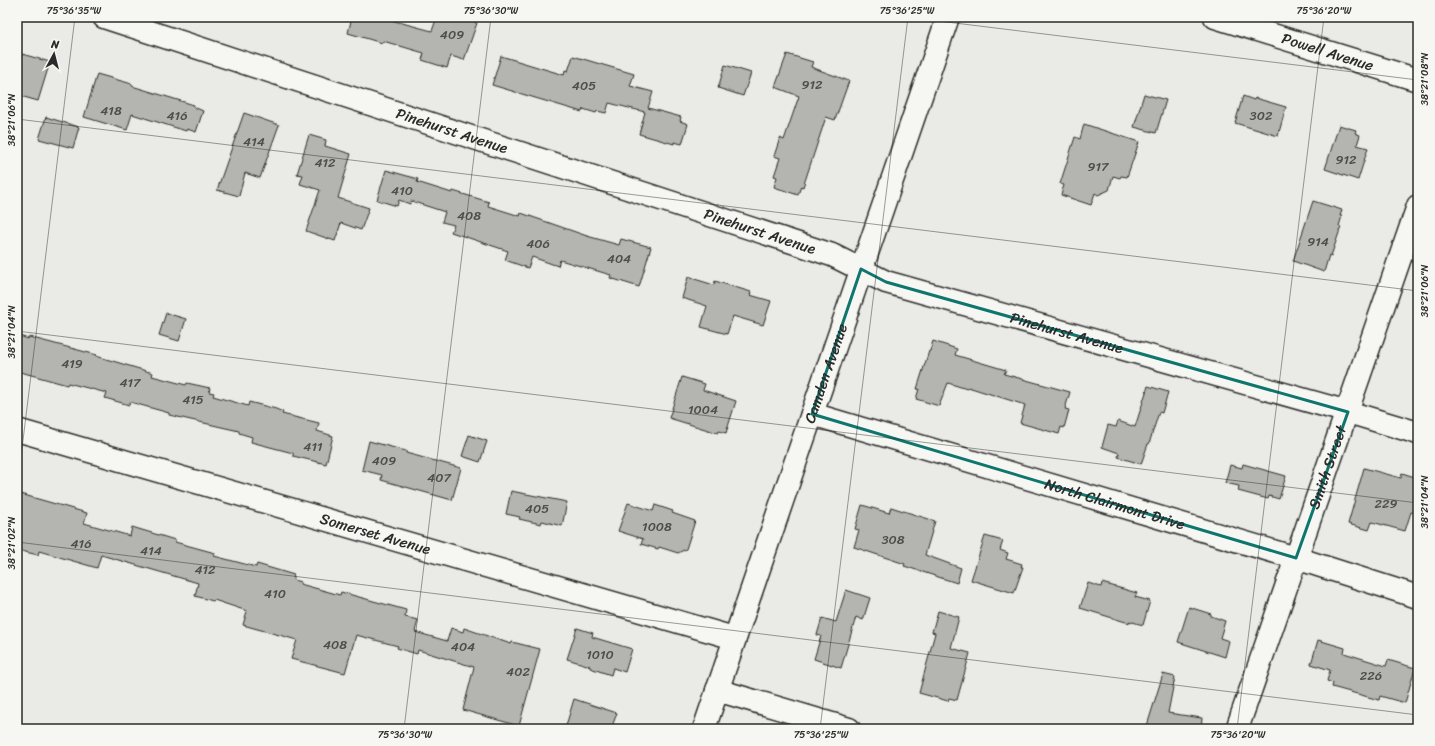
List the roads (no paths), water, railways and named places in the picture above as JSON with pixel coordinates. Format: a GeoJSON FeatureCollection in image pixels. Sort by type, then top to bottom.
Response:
{"type":"FeatureCollection","features":[{"type":"Feature","properties":{"kind":"street","name":"Pinehurst Avenue"},"geometry":{"type":"LineString","coordinates":[[104,17],[832,255],[886,282],[1418,433]]}},
{"type":"Feature","properties":{"kind":"street","name":"Camden Avenue"},"geometry":{"type":"LineString","coordinates":[[704,729],[948,17]]}},
{"type":"Feature","properties":{"kind":"street","name":"Powell Avenue"},"geometry":{"type":"LineString","coordinates":[[1215,17],[1418,80]]}},
{"type":"Feature","properties":{"kind":"street","name":"Smith Street"},"geometry":{"type":"LineString","coordinates":[[1237,729],[1348,412],[1418,206]]}},
{"type":"Feature","properties":{"kind":"street","name":"North Clairmont Drive"},"geometry":{"type":"LineString","coordinates":[[812,414],[1296,558],[1418,597]]}},
{"type":"Feature","properties":{"kind":"street","name":"Somerset Avenue"},"geometry":{"type":"LineString","coordinates":[[17,430],[734,638]]}},
{"type":"Feature","properties":{"kind":"street"},"geometry":{"type":"LineString","coordinates":[[717,690],[849,729]]}}]}
